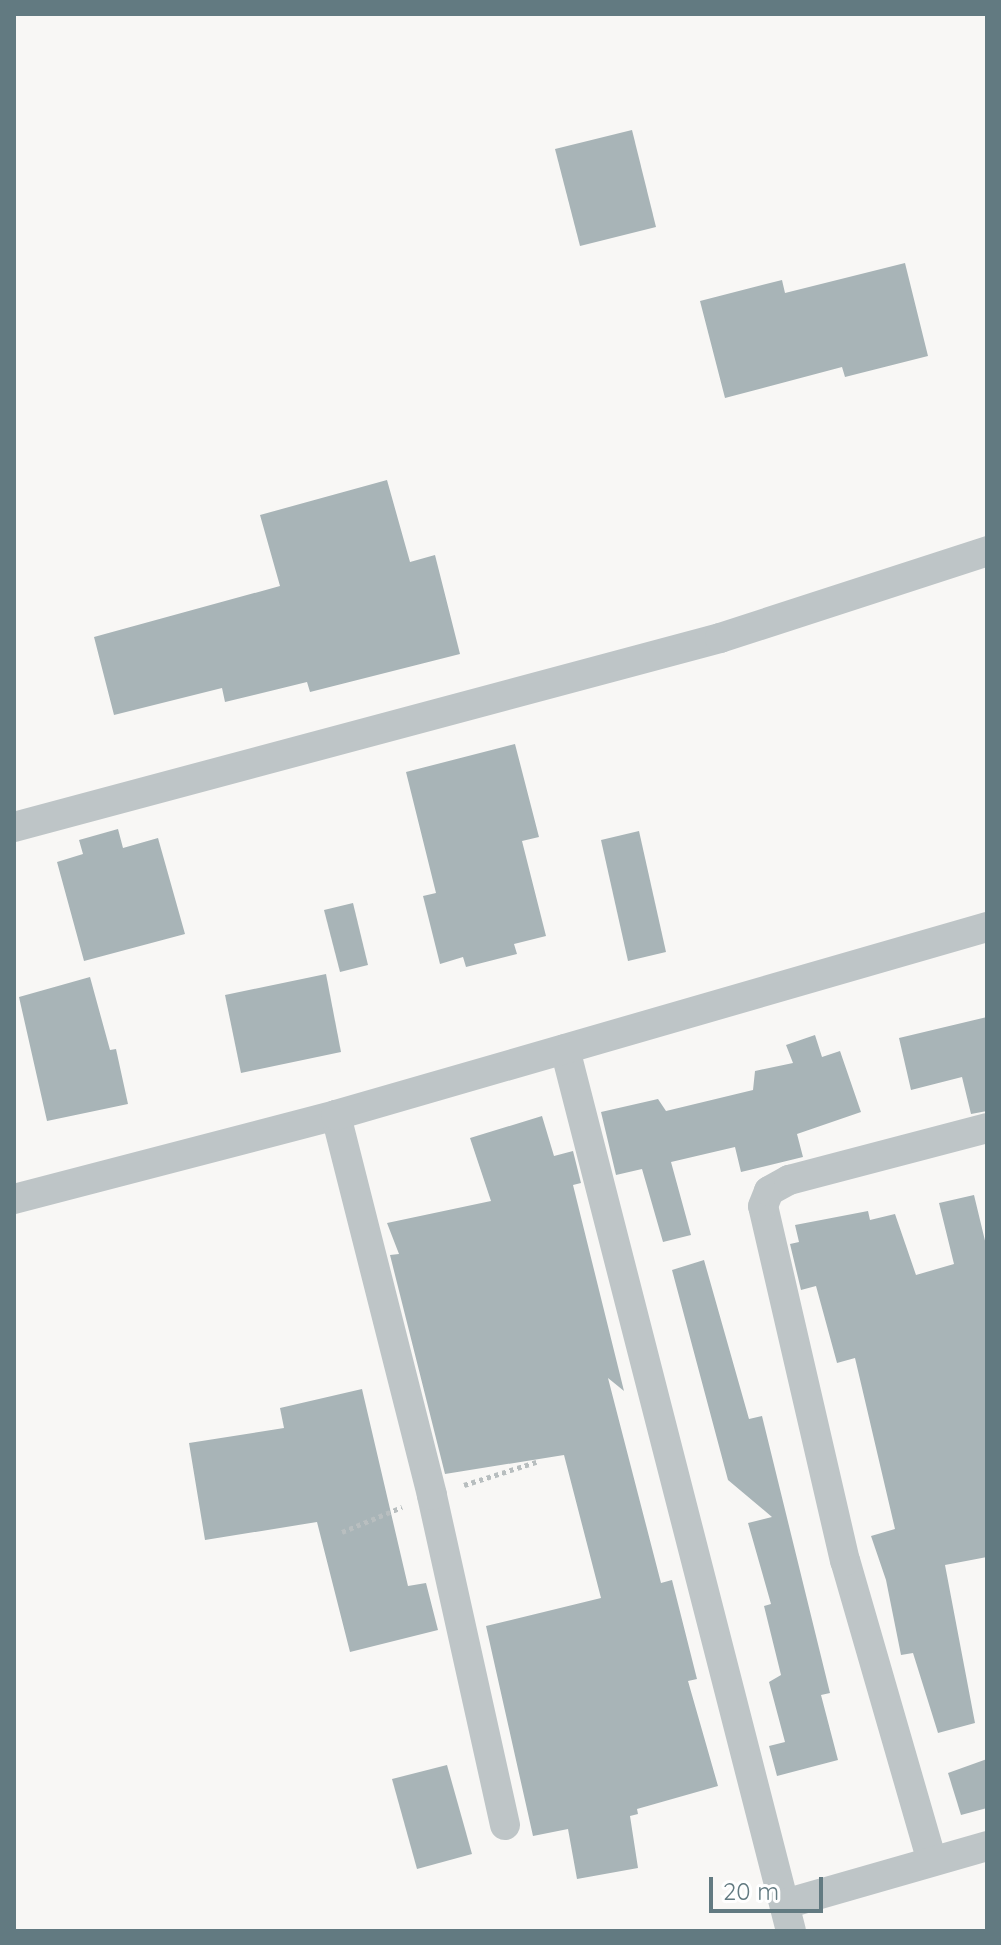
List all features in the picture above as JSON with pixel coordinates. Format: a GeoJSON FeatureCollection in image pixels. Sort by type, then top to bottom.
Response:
{"type":"FeatureCollection","features":[{"type":"Feature","properties":{"kind":"street"},"geometry":{"type":"LineString","coordinates":[[14,827],[691,646],[987,551]]}},
{"type":"Feature","properties":{"kind":"street"},"geometry":{"type":"LineString","coordinates":[[14,1199],[336,1115],[987,927]]}},
{"type":"Feature","properties":{"kind":"street"},"geometry":{"type":"LineString","coordinates":[[565,1049],[788,1918],[931,1858],[987,1846]]}},
{"type":"Feature","properties":{"kind":"street"},"geometry":{"type":"LineString","coordinates":[[336,1115],[432,1495],[505,1825]]}},
{"type":"Feature","properties":{"kind":"street"},"geometry":{"type":"LineString","coordinates":[[931,1858],[845,1561],[763,1206],[769,1191],[789,1180],[987,1128]]}},
{"type":"Feature","properties":{"kind":"building"},"geometry":{"type":"Polygon","coordinates":[[[632,130],[656,227],[580,246],[555,149],[632,130]]]}},
{"type":"Feature","properties":{"kind":"building"},"geometry":{"type":"Polygon","coordinates":[[[905,263],[928,356],[845,377],[842,367],[725,398],[700,301],[782,280],[785,293],[905,263]]]}},
{"type":"Feature","properties":{"kind":"building"},"geometry":{"type":"Polygon","coordinates":[[[387,480],[410,562],[435,555],[460,654],[310,692],[307,682],[225,702],[222,688],[114,715],[94,637],[280,586],[260,515],[387,480]]]}},
{"type":"Feature","properties":{"kind":"building"},"geometry":{"type":"Polygon","coordinates":[[[515,744],[539,837],[522,841],[546,936],[514,944],[517,954],[466,967],[463,957],[440,964],[423,896],[436,893],[406,772],[515,744]]]}},
{"type":"Feature","properties":{"kind":"building"},"geometry":{"type":"Polygon","coordinates":[[[118,829],[123,848],[158,838],[185,934],[84,961],[57,862],[83,854],[79,840],[118,829]]]}},
{"type":"Feature","properties":{"kind":"building"},"geometry":{"type":"Polygon","coordinates":[[[639,831],[666,952],[628,961],[601,840],[639,831]]]}},
{"type":"Feature","properties":{"kind":"building"},"geometry":{"type":"Polygon","coordinates":[[[353,903],[368,965],[340,972],[324,910],[353,903]]]}},
{"type":"Feature","properties":{"kind":"building"},"geometry":{"type":"Polygon","coordinates":[[[326,974],[341,1052],[241,1073],[225,995],[326,974]]]}},
{"type":"Feature","properties":{"kind":"building"},"geometry":{"type":"Polygon","coordinates":[[[90,977],[110,1050],[116,1049],[128,1104],[47,1121],[19,997],[90,977]]]}},
{"type":"Feature","properties":{"kind":"building"},"geometry":{"type":"Polygon","coordinates":[[[987,1017],[987,1111],[971,1114],[962,1077],[911,1090],[899,1038],[987,1017]]]}},
{"type":"Feature","properties":{"kind":"building"},"geometry":{"type":"Polygon","coordinates":[[[815,1035],[822,1057],[840,1051],[861,1112],[797,1134],[803,1157],[741,1172],[735,1147],[671,1162],[691,1235],[663,1242],[642,1169],[616,1175],[601,1112],[658,1099],[666,1111],[753,1090],[755,1071],[793,1063],[786,1045],[815,1035]]]}},
{"type":"Feature","properties":{"kind":"building"},"geometry":{"type":"Polygon","coordinates":[[[542,1116],[554,1156],[573,1151],[581,1183],[573,1185],[624,1391],[608,1378],[661,1583],[672,1580],[697,1679],[688,1681],[718,1786],[637,1809],[638,1814],[630,1816],[638,1868],[577,1879],[568,1829],[533,1836],[486,1626],[601,1598],[564,1455],[445,1474],[390,1255],[399,1254],[387,1223],[491,1201],[470,1138],[542,1116]]]}},
{"type":"Feature","properties":{"kind":"building"},"geometry":{"type":"Polygon","coordinates":[[[974,1195],[987,1249],[987,1557],[945,1565],[975,1723],[938,1733],[913,1653],[901,1655],[886,1580],[871,1536],[895,1529],[855,1358],[837,1363],[816,1286],[801,1290],[790,1244],[799,1242],[795,1225],[868,1211],[870,1220],[895,1214],[916,1275],[954,1264],[939,1203],[974,1195]]]}},
{"type":"Feature","properties":{"kind":"building"},"geometry":{"type":"Polygon","coordinates":[[[704,1260],[749,1419],[762,1416],[830,1693],[821,1695],[838,1760],[777,1776],[769,1746],[785,1742],[769,1682],[781,1675],[764,1606],[771,1604],[748,1523],[772,1517],[728,1480],[672,1270],[704,1260]]]}},
{"type":"Feature","properties":{"kind":"building"},"geometry":{"type":"Polygon","coordinates":[[[362,1389],[408,1586],[426,1583],[438,1630],[350,1652],[317,1522],[205,1540],[189,1443],[284,1428],[280,1408],[362,1389]]]}},
{"type":"Feature","properties":{"kind":"building"},"geometry":{"type":"Polygon","coordinates":[[[987,1759],[987,1808],[961,1815],[948,1773],[987,1759]]]}},
{"type":"Feature","properties":{"kind":"building"},"geometry":{"type":"Polygon","coordinates":[[[447,1765],[472,1854],[417,1869],[392,1779],[447,1765]]]}}]}
